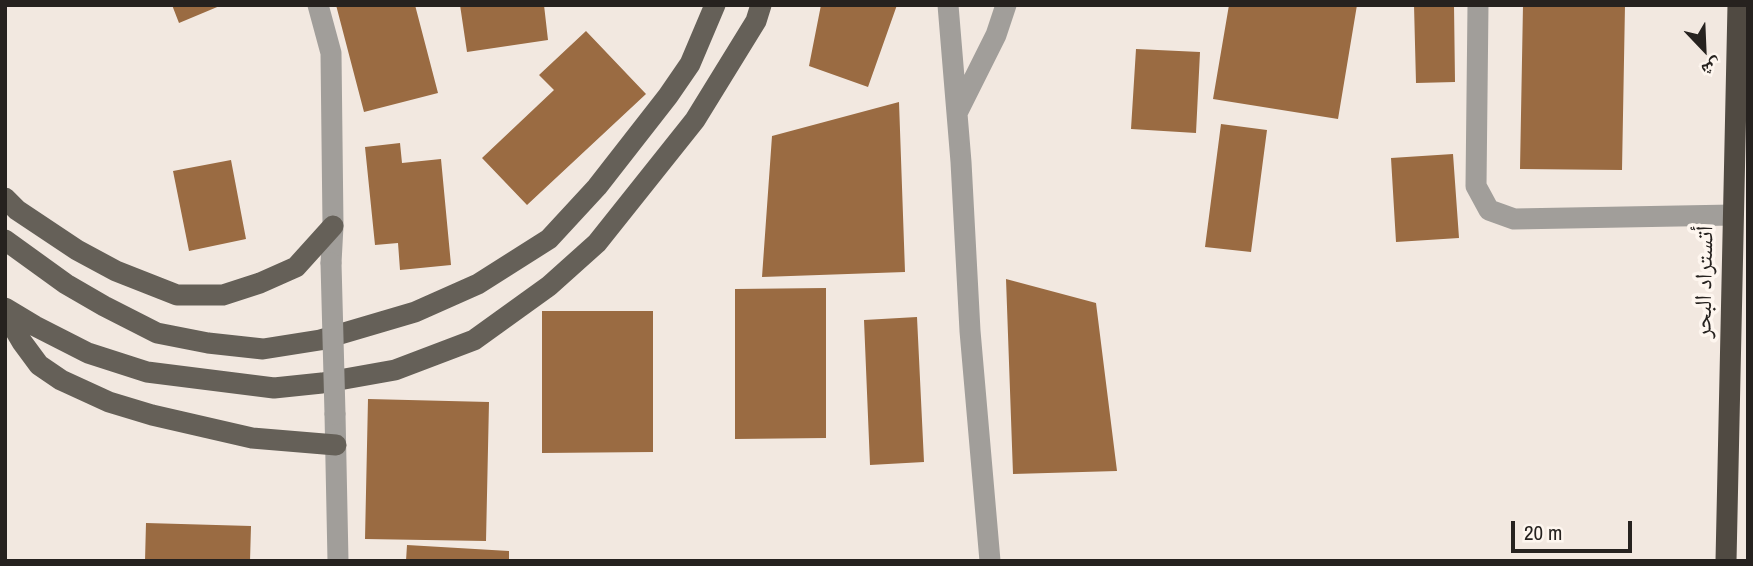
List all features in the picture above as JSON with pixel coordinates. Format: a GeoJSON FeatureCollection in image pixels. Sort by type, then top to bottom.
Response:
{"type":"FeatureCollection","features":[{"type":"Feature","properties":{"kind":"highway","name":"أتستراد البحر"},"geometry":{"type":"LineString","coordinates":[[1726,561],[1738,5]]}},
{"type":"Feature","properties":{"kind":"main road"},"geometry":{"type":"LineString","coordinates":[[5,240],[66,284],[104,306],[158,332],[208,343],[263,349],[320,340],[415,312],[478,284],[549,239],[597,187],[675,86],[690,64],[715,5]]}},
{"type":"Feature","properties":{"kind":"main road"},"geometry":{"type":"LineString","coordinates":[[5,311],[89,353],[147,372],[274,388],[322,383],[394,370],[474,340],[549,286],[597,243],[695,120],[756,22],[761,5]]}},
{"type":"Feature","properties":{"kind":"main road"},"geometry":{"type":"LineString","coordinates":[[5,198],[17,210],[76,250],[116,271],[177,295],[223,295],[260,284],[296,267],[333,226]]}},
{"type":"Feature","properties":{"kind":"main road"},"geometry":{"type":"LineString","coordinates":[[5,311],[22,342],[39,365],[61,380],[109,402],[152,415],[252,438],[336,445]]}},
{"type":"Feature","properties":{"kind":"street"},"geometry":{"type":"LineString","coordinates":[[318,5],[331,52],[331,263],[338,561]]}},
{"type":"Feature","properties":{"kind":"street"},"geometry":{"type":"LineString","coordinates":[[948,5],[970,331],[990,561]]}},
{"type":"Feature","properties":{"kind":"street"},"geometry":{"type":"LineString","coordinates":[[957,113],[996,35],[1006,5]]}},
{"type":"Feature","properties":{"kind":"street"},"geometry":{"type":"LineString","coordinates":[[1478,5],[1476,186],[1489,210],[1514,219],[1733,215]]}},
{"type":"Feature","properties":{"kind":"building"},"geometry":{"type":"Polygon","coordinates":[[[172,5],[222,5],[179,23],[172,5]]]}},
{"type":"Feature","properties":{"kind":"building"},"geometry":{"type":"Polygon","coordinates":[[[336,5],[415,5],[438,93],[364,112],[336,5]]]}},
{"type":"Feature","properties":{"kind":"building"},"geometry":{"type":"Polygon","coordinates":[[[460,5],[544,5],[548,40],[467,52],[460,5]]]}},
{"type":"Feature","properties":{"kind":"building"},"geometry":{"type":"Polygon","coordinates":[[[821,5],[897,5],[868,87],[809,66],[821,5]]]}},
{"type":"Feature","properties":{"kind":"building"},"geometry":{"type":"Polygon","coordinates":[[[1229,5],[1357,5],[1338,119],[1213,99],[1229,5]]]}},
{"type":"Feature","properties":{"kind":"building"},"geometry":{"type":"Polygon","coordinates":[[[1414,5],[1454,5],[1455,82],[1416,83],[1414,5]]]}},
{"type":"Feature","properties":{"kind":"building"},"geometry":{"type":"Polygon","coordinates":[[[1523,5],[1625,5],[1622,170],[1520,169],[1523,5]]]}},
{"type":"Feature","properties":{"kind":"building"},"geometry":{"type":"Polygon","coordinates":[[[586,31],[646,94],[527,205],[482,158],[554,90],[539,75],[586,31]]]}},
{"type":"Feature","properties":{"kind":"building"},"geometry":{"type":"Polygon","coordinates":[[[1136,49],[1200,52],[1196,133],[1131,129],[1136,49]]]}},
{"type":"Feature","properties":{"kind":"building"},"geometry":{"type":"Polygon","coordinates":[[[899,102],[905,272],[762,277],[772,136],[899,102]]]}},
{"type":"Feature","properties":{"kind":"building"},"geometry":{"type":"Polygon","coordinates":[[[1221,124],[1267,130],[1251,252],[1205,247],[1221,124]]]}},
{"type":"Feature","properties":{"kind":"building"},"geometry":{"type":"Polygon","coordinates":[[[400,143],[402,163],[441,159],[451,265],[400,270],[398,243],[375,245],[365,147],[400,143]]]}},
{"type":"Feature","properties":{"kind":"building"},"geometry":{"type":"Polygon","coordinates":[[[1453,154],[1459,238],[1396,242],[1391,158],[1453,154]]]}},
{"type":"Feature","properties":{"kind":"building"},"geometry":{"type":"Polygon","coordinates":[[[231,160],[246,239],[189,251],[173,171],[231,160]]]}},
{"type":"Feature","properties":{"kind":"building"},"geometry":{"type":"Polygon","coordinates":[[[1006,279],[1096,303],[1117,471],[1013,474],[1006,279]]]}},
{"type":"Feature","properties":{"kind":"building"},"geometry":{"type":"Polygon","coordinates":[[[826,288],[826,438],[735,439],[735,289],[826,288]]]}},
{"type":"Feature","properties":{"kind":"building"},"geometry":{"type":"Polygon","coordinates":[[[542,311],[653,311],[653,452],[542,453],[542,311]]]}},
{"type":"Feature","properties":{"kind":"building"},"geometry":{"type":"Polygon","coordinates":[[[917,317],[924,462],[870,465],[864,320],[917,317]]]}},
{"type":"Feature","properties":{"kind":"building"},"geometry":{"type":"Polygon","coordinates":[[[368,399],[489,402],[486,541],[365,539],[368,399]]]}},
{"type":"Feature","properties":{"kind":"building"},"geometry":{"type":"Polygon","coordinates":[[[146,523],[251,526],[250,561],[145,561],[146,523]]]}},
{"type":"Feature","properties":{"kind":"building"},"geometry":{"type":"Polygon","coordinates":[[[407,545],[509,551],[509,561],[406,561],[407,545]]]}}]}
